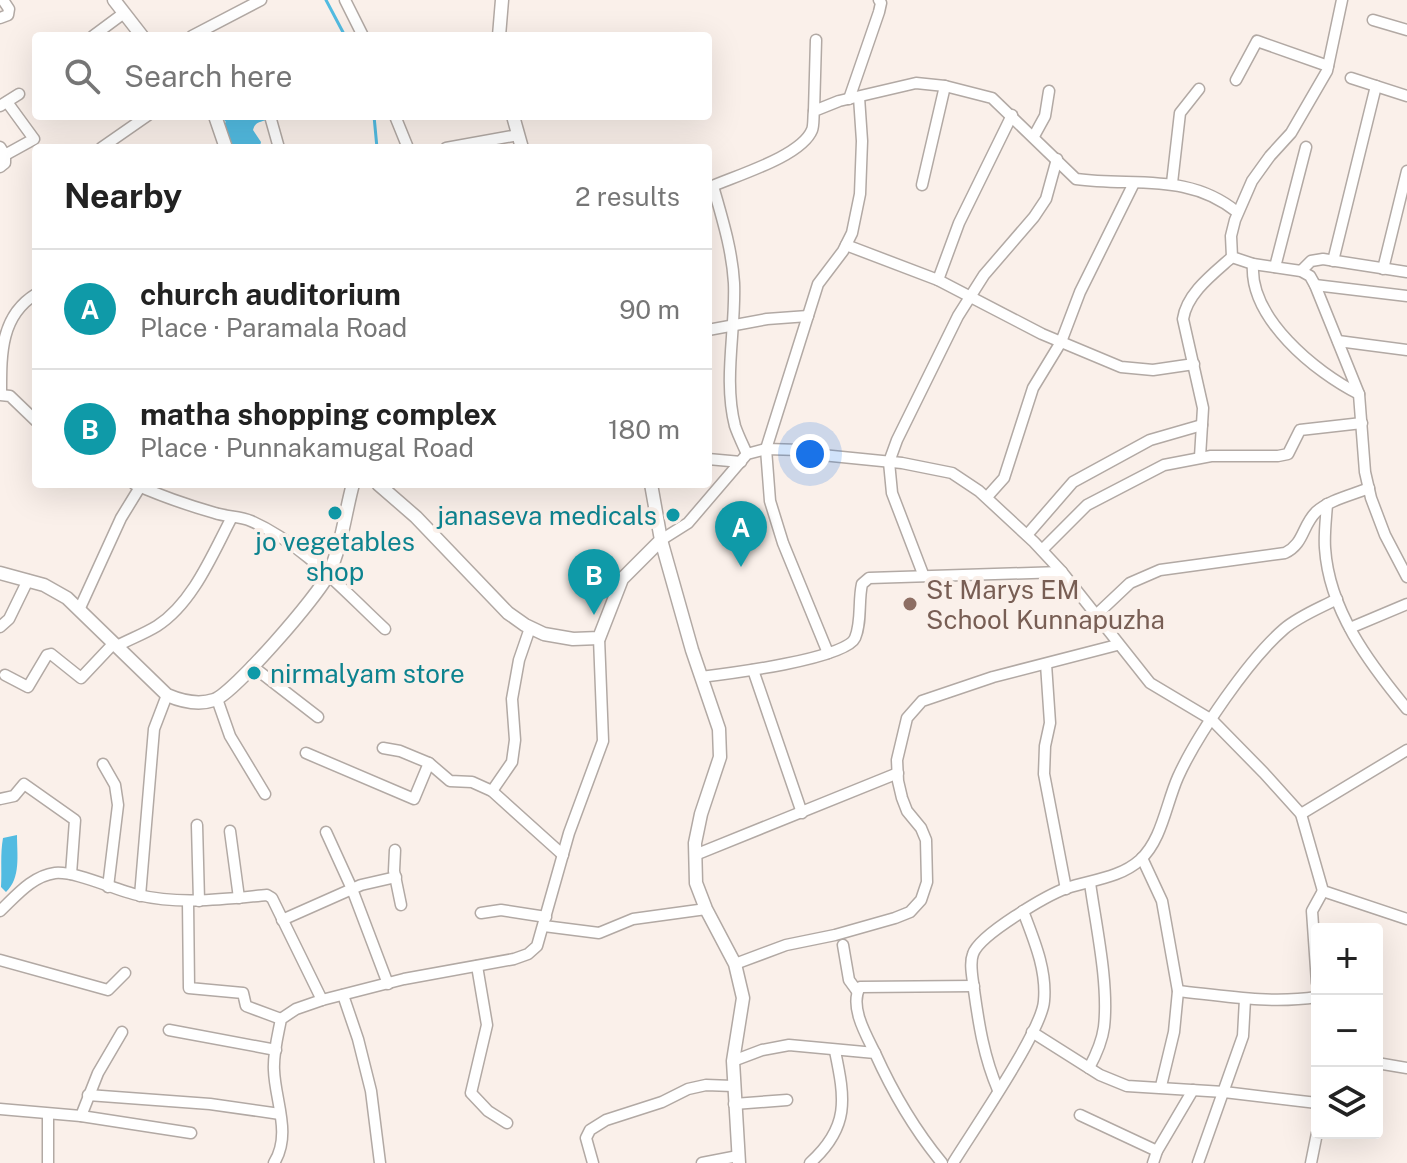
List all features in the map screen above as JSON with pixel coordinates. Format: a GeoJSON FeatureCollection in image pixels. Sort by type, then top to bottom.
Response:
{"type":"FeatureCollection","features":[{"type":"Feature","properties":{"kind":"street"},"geometry":{"type":"LineString","coordinates":[[0,18],[8,15],[9,9],[3,0]]}},
{"type":"Feature","properties":{"kind":"street"},"geometry":{"type":"LineString","coordinates":[[114,0],[139,32]]}},
{"type":"Feature","properties":{"kind":"street"},"geometry":{"type":"LineString","coordinates":[[200,32],[261,0]]}},
{"type":"Feature","properties":{"kind":"street"},"geometry":{"type":"LineString","coordinates":[[345,0],[361,32]]}},
{"type":"Feature","properties":{"kind":"street"},"geometry":{"type":"LineString","coordinates":[[499,32],[502,0]]}},
{"type":"Feature","properties":{"kind":"street"},"geometry":{"type":"LineString","coordinates":[[828,653],[770,501],[766,449],[818,284],[852,233],[860,194],[862,141],[854,98],[879,12],[879,0]]}},
{"type":"Feature","properties":{"kind":"street"},"geometry":{"type":"LineString","coordinates":[[1232,257],[1231,236],[1237,212],[1252,181],[1291,133],[1328,66],[1342,0]]}},
{"type":"Feature","properties":{"kind":"street"},"geometry":{"type":"LineString","coordinates":[[98,32],[124,13]]}},
{"type":"Feature","properties":{"kind":"street"},"geometry":{"type":"LineString","coordinates":[[1373,20],[1407,30]]}},
{"type":"Feature","properties":{"kind":"street"},"geometry":{"type":"LineString","coordinates":[[712,186],[786,154],[803,142],[812,129],[816,40]]}},
{"type":"Feature","properties":{"kind":"street"},"geometry":{"type":"LineString","coordinates":[[1236,80],[1257,41],[1328,66]]}},
{"type":"Feature","properties":{"kind":"street"},"geometry":{"type":"LineString","coordinates":[[1351,78],[1407,96]]}},
{"type":"Feature","properties":{"kind":"street"},"geometry":{"type":"LineString","coordinates":[[814,111],[916,83],[945,86],[992,98],[1076,179],[1172,183],[1213,195],[1237,212]]}},
{"type":"Feature","properties":{"kind":"street"},"geometry":{"type":"LineString","coordinates":[[922,185],[945,86]]}},
{"type":"Feature","properties":{"kind":"street"},"geometry":{"type":"LineString","coordinates":[[1333,261],[1376,86]]}},
{"type":"Feature","properties":{"kind":"street"},"geometry":{"type":"LineString","coordinates":[[1172,183],[1180,113],[1199,89]]}},
{"type":"Feature","properties":{"kind":"street"},"geometry":{"type":"LineString","coordinates":[[1034,136],[1045,116],[1049,91]]}},
{"type":"Feature","properties":{"kind":"street"},"geometry":{"type":"LineString","coordinates":[[0,167],[5,163],[3,151],[34,139],[3,104],[19,94]]}},
{"type":"Feature","properties":{"kind":"street"},"geometry":{"type":"LineString","coordinates":[[938,280],[959,223],[1012,115]]}},
{"type":"Feature","properties":{"kind":"street"},"geometry":{"type":"LineString","coordinates":[[107,144],[141,120]]}},
{"type":"Feature","properties":{"kind":"street"},"geometry":{"type":"LineString","coordinates":[[216,120],[225,144]]}},
{"type":"Feature","properties":{"kind":"street"},"geometry":{"type":"LineString","coordinates":[[271,120],[278,144]]}},
{"type":"Feature","properties":{"kind":"street"},"geometry":{"type":"LineString","coordinates":[[397,120],[406,144]]}},
{"type":"Feature","properties":{"kind":"street"},"geometry":{"type":"LineString","coordinates":[[488,144],[520,141],[514,120]]}},
{"type":"Feature","properties":{"kind":"street"},"geometry":{"type":"LineString","coordinates":[[1275,267],[1306,147]]}},
{"type":"Feature","properties":{"kind":"street"},"geometry":{"type":"LineString","coordinates":[[923,574],[892,493],[889,462],[945,337],[984,275],[1046,199],[1057,159]]}},
{"type":"Feature","properties":{"kind":"street"},"geometry":{"type":"LineString","coordinates":[[1383,269],[1407,171]]}},
{"type":"Feature","properties":{"kind":"street"},"geometry":{"type":"LineString","coordinates":[[987,497],[1004,478],[1026,404],[1061,342],[1080,292],[1134,183]]}},
{"type":"Feature","properties":{"kind":"street"},"geometry":{"type":"LineString","coordinates":[[712,193],[730,249],[734,326],[732,405],[744,458]]}},
{"type":"Feature","properties":{"kind":"street"},"geometry":{"type":"LineString","coordinates":[[846,245],[938,280],[1100,359],[1138,370],[1194,364]]}},
{"type":"Feature","properties":{"kind":"street"},"geometry":{"type":"LineString","coordinates":[[1232,257],[1253,264],[1301,271],[1310,276],[1315,285],[1359,394],[1369,488],[1385,535],[1407,577]]}},
{"type":"Feature","properties":{"kind":"street"},"geometry":{"type":"LineString","coordinates":[[1200,457],[1203,408],[1183,327],[1184,310],[1200,286],[1232,257]]}},
{"type":"Feature","properties":{"kind":"street"},"geometry":{"type":"LineString","coordinates":[[1301,271],[1311,261],[1333,261],[1407,272]]}},
{"type":"Feature","properties":{"kind":"street"},"geometry":{"type":"LineString","coordinates":[[1253,264],[1253,288],[1289,343],[1332,381],[1359,394]]}},
{"type":"Feature","properties":{"kind":"street"},"geometry":{"type":"LineString","coordinates":[[1315,285],[1407,296]]}},
{"type":"Feature","properties":{"kind":"street"},"geometry":{"type":"LineString","coordinates":[[32,298],[11,316],[4,329],[1,394],[10,396],[32,417]]}},
{"type":"Feature","properties":{"kind":"street"},"geometry":{"type":"LineString","coordinates":[[712,329],[767,319],[808,316]]}},
{"type":"Feature","properties":{"kind":"street"},"geometry":{"type":"LineString","coordinates":[[1338,341],[1407,350]]}},
{"type":"Feature","properties":{"kind":"street"},"geometry":{"type":"LineString","coordinates":[[1042,550],[1087,505],[1164,465],[1200,457],[1288,454],[1300,430],[1362,423]]}},
{"type":"Feature","properties":{"kind":"street"},"geometry":{"type":"LineString","coordinates":[[1027,535],[1073,482],[1150,440],[1202,425]]}},
{"type":"Feature","properties":{"kind":"street"},"geometry":{"type":"LineString","coordinates":[[712,459],[744,458],[766,449],[801,450],[889,462],[952,473],[987,497],[1062,572],[1150,683],[1212,720],[1301,814],[1323,891],[1312,911],[1313,923]]}},
{"type":"Feature","properties":{"kind":"street"},"geometry":{"type":"LineString","coordinates":[[274,1163],[279,1155],[283,1132],[273,1068],[281,1019],[296,1009],[322,1000],[404,979],[528,954],[537,946],[563,855],[603,741],[599,638],[622,579],[661,540],[688,523],[744,458]]}},
{"type":"Feature","properties":{"kind":"street"},"geometry":{"type":"LineString","coordinates":[[79,610],[121,518],[144,488]]}},
{"type":"Feature","properties":{"kind":"street"},"geometry":{"type":"LineString","coordinates":[[149,488],[174,501],[249,520],[267,530],[329,575],[385,629]]}},
{"type":"Feature","properties":{"kind":"street"},"geometry":{"type":"LineString","coordinates":[[0,573],[44,585],[67,598],[167,695],[199,702],[217,699],[292,625],[329,575],[352,488]]}},
{"type":"Feature","properties":{"kind":"street"},"geometry":{"type":"LineString","coordinates":[[387,488],[508,613],[544,634],[573,639],[599,638]]}},
{"type":"Feature","properties":{"kind":"street"},"geometry":{"type":"LineString","coordinates":[[652,488],[661,540],[719,729],[720,757],[701,814],[695,855],[696,883],[735,964],[743,998],[733,1061],[739,1159],[702,1163]]}},
{"type":"Feature","properties":{"kind":"street"},"geometry":{"type":"LineString","coordinates":[[1095,616],[1130,583],[1160,570],[1285,553],[1294,549],[1310,520],[1327,504],[1369,488]]}},
{"type":"Feature","properties":{"kind":"street"},"geometry":{"type":"LineString","coordinates":[[1327,504],[1325,545],[1337,599],[1350,628],[1382,679],[1407,709]]}},
{"type":"Feature","properties":{"kind":"street"},"geometry":{"type":"LineString","coordinates":[[5,675],[28,687],[47,655],[51,654],[81,678],[115,644],[159,625],[178,608],[193,587],[232,517]]}},
{"type":"Feature","properties":{"kind":"street"},"geometry":{"type":"LineString","coordinates":[[701,677],[753,670],[848,647],[855,639],[862,584],[869,578],[1062,572]]}},
{"type":"Feature","properties":{"kind":"street"},"geometry":{"type":"LineString","coordinates":[[0,627],[9,619],[28,580]]}},
{"type":"Feature","properties":{"kind":"street"},"geometry":{"type":"LineString","coordinates":[[998,1090],[987,1065],[979,1030],[974,950],[1023,911],[1066,889],[1134,865],[1142,858],[1155,839],[1179,776],[1212,720],[1270,642],[1287,627],[1337,599]]}},
{"type":"Feature","properties":{"kind":"street"},"geometry":{"type":"LineString","coordinates":[[1350,628],[1407,604]]}},
{"type":"Feature","properties":{"kind":"street"},"geometry":{"type":"LineString","coordinates":[[492,791],[512,762],[515,740],[512,699],[519,660],[530,628]]}},
{"type":"Feature","properties":{"kind":"street"},"geometry":{"type":"LineString","coordinates":[[735,964],[786,945],[835,935],[910,912],[921,900],[927,882],[927,852],[921,828],[907,811],[898,773],[901,737],[907,718],[922,701],[993,677],[1117,645]]}},
{"type":"Feature","properties":{"kind":"street"},"geometry":{"type":"LineString","coordinates":[[1046,664],[1050,723],[1044,774],[1066,889]]}},
{"type":"Feature","properties":{"kind":"street"},"geometry":{"type":"LineString","coordinates":[[252,666],[318,717]]}},
{"type":"Feature","properties":{"kind":"street"},"geometry":{"type":"LineString","coordinates":[[753,670],[802,813]]}},
{"type":"Feature","properties":{"kind":"street"},"geometry":{"type":"LineString","coordinates":[[140,896],[154,729],[167,695]]}},
{"type":"Feature","properties":{"kind":"street"},"geometry":{"type":"LineString","coordinates":[[217,699],[230,736],[265,794]]}},
{"type":"Feature","properties":{"kind":"street"},"geometry":{"type":"LineString","coordinates":[[383,748],[400,751],[429,763],[450,781],[472,782],[492,791],[563,855]]}},
{"type":"Feature","properties":{"kind":"street"},"geometry":{"type":"LineString","coordinates":[[1301,814],[1407,750]]}},
{"type":"Feature","properties":{"kind":"street"},"geometry":{"type":"LineString","coordinates":[[306,753],[414,799],[429,763]]}},
{"type":"Feature","properties":{"kind":"street"},"geometry":{"type":"LineString","coordinates":[[103,764],[115,785],[118,805],[108,887]]}},
{"type":"Feature","properties":{"kind":"street"},"geometry":{"type":"LineString","coordinates":[[695,855],[898,773]]}},
{"type":"Feature","properties":{"kind":"street"},"geometry":{"type":"LineString","coordinates":[[0,799],[14,796],[24,784],[75,820],[71,874]]}},
{"type":"Feature","properties":{"kind":"street"},"geometry":{"type":"LineString","coordinates":[[197,825],[189,988],[243,993],[246,1006],[281,1019]]}},
{"type":"Feature","properties":{"kind":"street"},"geometry":{"type":"LineString","coordinates":[[230,831],[239,898]]}},
{"type":"Feature","properties":{"kind":"street"},"geometry":{"type":"LineString","coordinates":[[326,832],[352,889],[388,984]]}},
{"type":"Feature","properties":{"kind":"street"},"geometry":{"type":"LineString","coordinates":[[395,850],[401,905]]}},
{"type":"Feature","properties":{"kind":"street"},"geometry":{"type":"LineString","coordinates":[[1142,858],[1162,901],[1178,991],[1174,1032],[1161,1086]]}},
{"type":"Feature","properties":{"kind":"street"},"geometry":{"type":"LineString","coordinates":[[0,911],[35,879],[54,873],[71,874],[140,896],[174,902],[267,895],[272,898],[322,1000]]}},
{"type":"Feature","properties":{"kind":"street"},"geometry":{"type":"LineString","coordinates":[[282,920],[352,889],[396,877]]}},
{"type":"Feature","properties":{"kind":"street"},"geometry":{"type":"LineString","coordinates":[[1089,1068],[1104,1028],[1105,999],[1090,883]]}},
{"type":"Feature","properties":{"kind":"street"},"geometry":{"type":"LineString","coordinates":[[1323,891],[1407,919]]}},
{"type":"Feature","properties":{"kind":"street"},"geometry":{"type":"LineString","coordinates":[[481,913],[501,910],[599,933],[633,919],[706,909]]}},
{"type":"Feature","properties":{"kind":"street"},"geometry":{"type":"LineString","coordinates":[[953,1163],[1032,1032],[1044,1005],[1043,969],[1023,911]]}},
{"type":"Feature","properties":{"kind":"street"},"geometry":{"type":"LineString","coordinates":[[843,945],[849,980],[857,991],[861,1022],[875,1053],[894,1094],[942,1163]]}},
{"type":"Feature","properties":{"kind":"street"},"geometry":{"type":"LineString","coordinates":[[0,960],[108,990],[125,973]]}},
{"type":"Feature","properties":{"kind":"street"},"geometry":{"type":"LineString","coordinates":[[477,966],[487,1025],[471,1093],[488,1111],[507,1123]]}},
{"type":"Feature","properties":{"kind":"street"},"geometry":{"type":"LineString","coordinates":[[857,991],[860,987],[974,986]]}},
{"type":"Feature","properties":{"kind":"street"},"geometry":{"type":"LineString","coordinates":[[1178,991],[1245,999],[1290,1001],[1311,998]]}},
{"type":"Feature","properties":{"kind":"street"},"geometry":{"type":"LineString","coordinates":[[343,995],[371,1091],[380,1163]]}},
{"type":"Feature","properties":{"kind":"street"},"geometry":{"type":"LineString","coordinates":[[1198,1163],[1243,1036],[1245,999]]}},
{"type":"Feature","properties":{"kind":"street"},"geometry":{"type":"LineString","coordinates":[[169,1030],[276,1050]]}},
{"type":"Feature","properties":{"kind":"street"},"geometry":{"type":"LineString","coordinates":[[81,1116],[88,1095],[122,1032]]}},
{"type":"Feature","properties":{"kind":"street"},"geometry":{"type":"LineString","coordinates":[[1032,1032],[1089,1068],[1127,1086],[1161,1086],[1311,1102]]}},
{"type":"Feature","properties":{"kind":"street"},"geometry":{"type":"LineString","coordinates":[[733,1061],[762,1050],[789,1045],[875,1053]]}},
{"type":"Feature","properties":{"kind":"street"},"geometry":{"type":"LineString","coordinates":[[810,1163],[824,1148],[843,1114],[844,1093],[835,1051]]}},
{"type":"Feature","properties":{"kind":"street"},"geometry":{"type":"LineString","coordinates":[[1383,1064],[1407,1068]]}},
{"type":"Feature","properties":{"kind":"street"},"geometry":{"type":"LineString","coordinates":[[593,1163],[586,1138],[590,1130],[606,1120],[662,1102],[688,1089],[706,1085],[733,1086]]}},
{"type":"Feature","properties":{"kind":"street"},"geometry":{"type":"LineString","coordinates":[[1153,1163],[1193,1090]]}},
{"type":"Feature","properties":{"kind":"street"},"geometry":{"type":"LineString","coordinates":[[88,1095],[210,1104],[280,1114]]}},
{"type":"Feature","properties":{"kind":"street"},"geometry":{"type":"LineString","coordinates":[[734,1104],[787,1100]]}},
{"type":"Feature","properties":{"kind":"street"},"geometry":{"type":"LineString","coordinates":[[0,1109],[81,1116],[191,1133]]}},
{"type":"Feature","properties":{"kind":"street"},"geometry":{"type":"LineString","coordinates":[[48,1114],[48,1163]]}},
{"type":"Feature","properties":{"kind":"street"},"geometry":{"type":"LineString","coordinates":[[1080,1115],[1157,1151]]}},
{"type":"Feature","properties":{"kind":"street"},"geometry":{"type":"LineString","coordinates":[[1311,1163],[1316,1139]]}},
{"type":"Feature","properties":{"kind":"water"},"geometry":{"type":"Polygon","coordinates":[[[224,120],[267,120],[256,124],[253,130],[260,144],[229,144],[222,125],[226,122],[224,120]]]}},
{"type":"Feature","properties":{"kind":"water"},"geometry":{"type":"Polygon","coordinates":[[[17,835],[16,873],[6,892],[1,887],[3,838],[17,835]]]}},
{"type":"Feature","properties":{"kind":"waterway"},"geometry":{"type":"LineString","coordinates":[[326,0],[343,32]]}},
{"type":"Feature","properties":{"kind":"waterway"},"geometry":{"type":"LineString","coordinates":[[374,120],[377,144]]}},
{"type":"Feature","properties":{"kind":"place","name":"jo vegetables shop"},"geometry":{"type":"Point","coordinates":[335,513]}},
{"type":"Feature","properties":{"kind":"place","name":"janaseva medicals"},"geometry":{"type":"Point","coordinates":[673,515]}},
{"type":"Feature","properties":{"kind":"place","name":"church auditorium"},"geometry":{"type":"Point","coordinates":[741,567]}},
{"type":"Feature","properties":{"kind":"place","name":"St Marys EM School Kunnapuzha"},"geometry":{"type":"Point","coordinates":[910,604]}},
{"type":"Feature","properties":{"kind":"place","name":"matha shopping complex"},"geometry":{"type":"Point","coordinates":[594,615]}},
{"type":"Feature","properties":{"kind":"place","name":"nirmalyam store"},"geometry":{"type":"Point","coordinates":[254,673]}}]}
